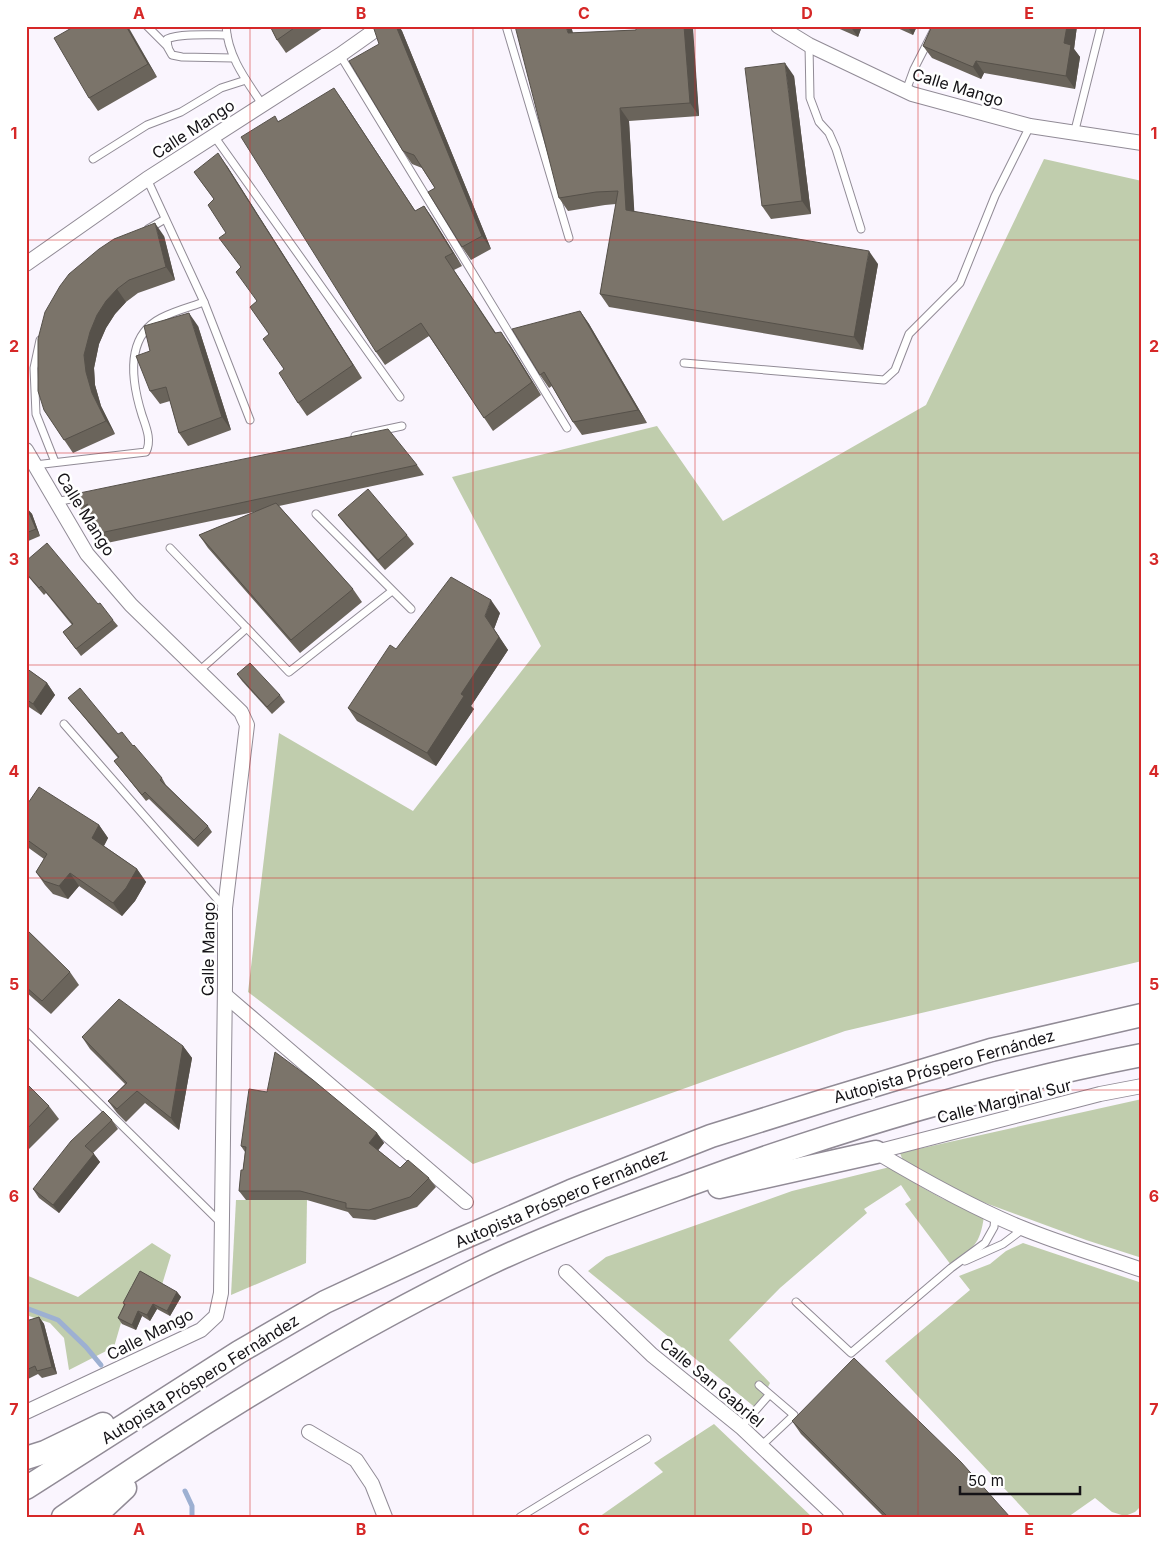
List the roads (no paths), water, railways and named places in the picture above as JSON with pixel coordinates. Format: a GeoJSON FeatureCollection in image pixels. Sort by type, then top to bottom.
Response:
{"type":"FeatureCollection","features":[{"type":"Feature","properties":{"kind":"highway","name":"Autopista Próspero Fernández"},"geometry":{"type":"LineString","coordinates":[[26,1488],[239,1352],[325,1302],[571,1191],[711,1136],[991,1050],[1142,1015]]}},
{"type":"Feature","properties":{"kind":"highway","name":"Autopista Próspero Fernández"},"geometry":{"type":"LineString","coordinates":[[63,1517],[208,1420],[317,1354],[463,1277],[611,1213],[753,1161],[904,1113],[1030,1079],[1142,1054]]}},
{"type":"Feature","properties":{"kind":"highway"},"geometry":{"type":"LineString","coordinates":[[611,1213],[750,1179],[876,1152]]}},
{"type":"Feature","properties":{"kind":"highway"},"geometry":{"type":"LineString","coordinates":[[26,1458],[45,1452],[207,1372]]}},
{"type":"Feature","properties":{"kind":"highway"},"geometry":{"type":"LineString","coordinates":[[94,1517],[135,1479],[208,1420]]}},
{"type":"Feature","properties":{"kind":"street","name":"Calle Mango"},"geometry":{"type":"LineString","coordinates":[[26,264],[147,179],[340,56],[381,26]]}},
{"type":"Feature","properties":{"kind":"street","name":"Calle Mango"},"geometry":{"type":"LineString","coordinates":[[778,26],[809,44],[906,91],[929,100],[1030,126],[1142,143]]}},
{"type":"Feature","properties":{"kind":"street","name":"Calle Mango"},"geometry":{"type":"LineString","coordinates":[[26,450],[86,554],[132,605],[198,672],[241,712],[247,725],[225,908],[221,1293],[216,1316],[201,1330],[26,1412]]}},
{"type":"Feature","properties":{"kind":"street"},"geometry":{"type":"LineString","coordinates":[[225,995],[466,1202]]}},
{"type":"Feature","properties":{"kind":"street","name":"Calle Marginal Sur"},"geometry":{"type":"LineString","coordinates":[[876,1152],[1100,1094],[1142,1086]]}},
{"type":"Feature","properties":{"kind":"street"},"geometry":{"type":"LineString","coordinates":[[876,1152],[944,1192],[1023,1229],[1142,1270]]}},
{"type":"Feature","properties":{"kind":"street","name":"Calle San Gabriel"},"geometry":{"type":"LineString","coordinates":[[566,1272],[652,1355],[741,1427],[836,1517]]}},
{"type":"Feature","properties":{"kind":"street"},"geometry":{"type":"LineString","coordinates":[[309,1432],[356,1460],[372,1484],[385,1517]]}},
{"type":"Feature","properties":{"kind":"lane"},"geometry":{"type":"LineString","coordinates":[[147,26],[168,48],[172,55],[182,58],[233,58]]}},
{"type":"Feature","properties":{"kind":"lane"},"geometry":{"type":"LineString","coordinates":[[226,26],[233,58],[262,104]]}},
{"type":"Feature","properties":{"kind":"lane"},"geometry":{"type":"LineString","coordinates":[[506,26],[569,238]]}},
{"type":"Feature","properties":{"kind":"lane"},"geometry":{"type":"LineString","coordinates":[[906,91],[914,69],[936,26]]}},
{"type":"Feature","properties":{"kind":"lane"},"geometry":{"type":"LineString","coordinates":[[1074,134],[1101,26]]}},
{"type":"Feature","properties":{"kind":"lane"},"geometry":{"type":"LineString","coordinates":[[168,48],[168,39],[176,34],[196,36],[227,35]]}},
{"type":"Feature","properties":{"kind":"lane"},"geometry":{"type":"LineString","coordinates":[[809,44],[810,98],[819,122],[829,133],[836,149],[861,229]]}},
{"type":"Feature","properties":{"kind":"lane"},"geometry":{"type":"LineString","coordinates":[[340,56],[567,428]]}},
{"type":"Feature","properties":{"kind":"lane"},"geometry":{"type":"LineString","coordinates":[[94,159],[148,125],[181,112],[221,88],[246,80]]}},
{"type":"Feature","properties":{"kind":"lane"},"geometry":{"type":"LineString","coordinates":[[684,363],[884,380],[894,370],[909,334],[960,283],[995,196],[1030,126]]}},
{"type":"Feature","properties":{"kind":"lane"},"geometry":{"type":"LineString","coordinates":[[214,136],[400,397]]}},
{"type":"Feature","properties":{"kind":"lane"},"geometry":{"type":"LineString","coordinates":[[147,179],[204,302],[250,420]]}},
{"type":"Feature","properties":{"kind":"lane"},"geometry":{"type":"LineString","coordinates":[[140,233],[166,219]]}},
{"type":"Feature","properties":{"kind":"lane"},"geometry":{"type":"LineString","coordinates":[[35,465],[146,452],[149,445],[148,433],[139,407],[132,372],[135,350],[146,329],[160,318],[204,302]]}},
{"type":"Feature","properties":{"kind":"lane"},"geometry":{"type":"LineString","coordinates":[[41,335],[34,368],[36,414],[55,462]]}},
{"type":"Feature","properties":{"kind":"lane"},"geometry":{"type":"LineString","coordinates":[[344,438],[402,426]]}},
{"type":"Feature","properties":{"kind":"lane"},"geometry":{"type":"LineString","coordinates":[[56,502],[85,496]]}},
{"type":"Feature","properties":{"kind":"lane"},"geometry":{"type":"LineString","coordinates":[[316,514],[411,610]]}},
{"type":"Feature","properties":{"kind":"lane"},"geometry":{"type":"LineString","coordinates":[[170,548],[288,672],[392,591]]}},
{"type":"Feature","properties":{"kind":"lane"},"geometry":{"type":"LineString","coordinates":[[198,672],[247,628]]}},
{"type":"Feature","properties":{"kind":"lane"},"geometry":{"type":"LineString","coordinates":[[64,724],[225,908]]}},
{"type":"Feature","properties":{"kind":"lane"},"geometry":{"type":"LineString","coordinates":[[26,1031],[222,1223]]}},
{"type":"Feature","properties":{"kind":"lane"},"geometry":{"type":"LineString","coordinates":[[796,1302],[851,1353],[951,1268],[985,1243],[994,1227],[995,1216]]}},
{"type":"Feature","properties":{"kind":"lane"},"geometry":{"type":"LineString","coordinates":[[951,1268],[1003,1244],[1023,1229]]}},
{"type":"Feature","properties":{"kind":"lane"},"geometry":{"type":"LineString","coordinates":[[758,1386],[794,1415],[761,1446]]}},
{"type":"Feature","properties":{"kind":"lane"},"geometry":{"type":"LineString","coordinates":[[741,1427],[769,1395]]}},
{"type":"Feature","properties":{"kind":"lane"},"geometry":{"type":"LineString","coordinates":[[520,1517],[646,1439]]}},
{"type":"Feature","properties":{"kind":"waterway"},"geometry":{"type":"LineString","coordinates":[[26,1308],[58,1320],[86,1347],[101,1365]]}},
{"type":"Feature","properties":{"kind":"waterway"},"geometry":{"type":"LineString","coordinates":[[185,1491],[192,1506],[192,1517]]}}]}
